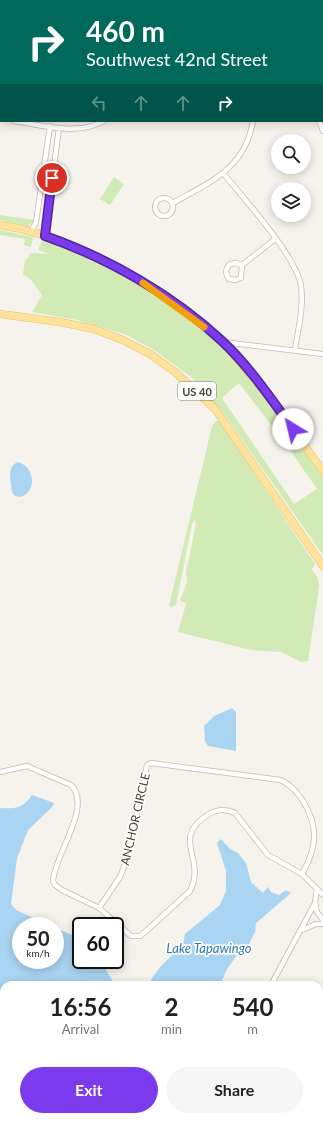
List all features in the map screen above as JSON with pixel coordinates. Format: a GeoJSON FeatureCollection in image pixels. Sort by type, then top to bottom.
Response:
{"type":"FeatureCollection","features":[{"type":"Feature","properties":{"kind":"main road"},"geometry":{"type":"LineString","coordinates":[[0,225],[31,232],[70,244],[138,280],[188,314],[223,342],[266,392],[323,471]]}},
{"type":"Feature","properties":{"kind":"main road","name":"US 40"},"geometry":{"type":"LineString","coordinates":[[0,314],[60,322],[94,329],[144,350],[175,372],[215,409],[323,566]]}},
{"type":"Feature","properties":{"kind":"street"},"geometry":{"type":"LineString","coordinates":[[21,122],[59,128],[79,128],[100,122]]}},
{"type":"Feature","properties":{"kind":"street"},"geometry":{"type":"LineString","coordinates":[[173,203],[224,174],[244,148],[253,122]]}},
{"type":"Feature","properties":{"kind":"street"},"geometry":{"type":"LineString","coordinates":[[31,232],[36,222],[50,126]]}},
{"type":"Feature","properties":{"kind":"street"},"geometry":{"type":"LineString","coordinates":[[45,236],[59,128]]}},
{"type":"Feature","properties":{"kind":"street"},"geometry":{"type":"LineString","coordinates":[[224,174],[292,261],[301,284],[301,309],[295,350]]}},
{"type":"Feature","properties":{"kind":"street"},"geometry":{"type":"LineString","coordinates":[[43,177],[52,178]]}},
{"type":"Feature","properties":{"kind":"street"},"geometry":{"type":"LineString","coordinates":[[166,198],[173,203],[174,209],[168,216],[162,216],[157,212],[156,203],[160,199],[166,198]]}},
{"type":"Feature","properties":{"kind":"street"},"geometry":{"type":"LineString","coordinates":[[242,265],[275,239]]}},
{"type":"Feature","properties":{"kind":"street"},"geometry":{"type":"LineString","coordinates":[[223,342],[323,354]]}},
{"type":"Feature","properties":{"kind":"street","name":"ANCHOR CIRCLE"},"geometry":{"type":"LineString","coordinates":[[99,908],[120,877],[131,845],[148,765],[151,763],[281,780],[294,788],[311,815],[314,828],[313,851],[302,874]]}},
{"type":"Feature","properties":{"kind":"street"},"geometry":{"type":"LineString","coordinates":[[0,772],[27,766],[71,785],[76,790],[79,803],[53,881],[55,885],[62,890],[99,908],[131,936],[140,936],[190,891],[195,883],[196,870],[189,839],[190,832],[200,819],[212,812],[220,810],[235,813],[268,855],[302,874],[323,895]]}},
{"type":"Feature","properties":{"kind":"street"},"geometry":{"type":"LineString","coordinates":[[317,889],[315,903],[316,912],[323,920]]}},
{"type":"Feature","properties":{"kind":"street"},"geometry":{"type":"LineString","coordinates":[[274,981],[315,903]]}},
{"type":"Feature","properties":{"kind":"street"},"geometry":{"type":"LineString","coordinates":[[301,930],[316,924],[323,924]]}},
{"type":"Feature","properties":{"kind":"green space"},"geometry":{"type":"Polygon","coordinates":[[[114,177],[124,184],[110,205],[100,199],[114,177]]]}},
{"type":"Feature","properties":{"kind":"green space"},"geometry":{"type":"Polygon","coordinates":[[[0,215],[34,220],[28,227],[0,220],[0,215]]]}},
{"type":"Feature","properties":{"kind":"green space"},"geometry":{"type":"Polygon","coordinates":[[[0,230],[33,237],[31,247],[24,245],[25,239],[0,235],[0,230]]]}},
{"type":"Feature","properties":{"kind":"green space"},"geometry":{"type":"Polygon","coordinates":[[[42,240],[76,252],[109,267],[141,285],[171,305],[199,327],[251,378],[285,423],[289,432],[289,441],[285,443],[239,383],[222,398],[294,504],[317,489],[290,450],[296,447],[305,452],[323,476],[323,555],[224,414],[191,377],[155,351],[127,335],[77,320],[32,312],[42,295],[32,281],[23,274],[25,261],[31,253],[49,254],[38,250],[42,240]]]}},
{"type":"Feature","properties":{"kind":"green space"},"geometry":{"type":"Polygon","coordinates":[[[216,421],[219,421],[315,564],[312,569],[319,581],[319,587],[308,661],[301,662],[281,652],[251,650],[178,632],[186,604],[180,600],[187,582],[186,573],[196,524],[195,519],[192,524],[176,605],[172,607],[169,606],[212,426],[216,421]]]}},
{"type":"Feature","properties":{"kind":"water"},"geometry":{"type":"Polygon","coordinates":[[[18,462],[28,469],[32,480],[29,491],[25,495],[19,497],[14,495],[12,492],[10,479],[12,467],[18,462]]]}},
{"type":"Feature","properties":{"kind":"water"},"geometry":{"type":"Polygon","coordinates":[[[232,708],[236,712],[236,751],[208,746],[205,741],[204,726],[214,716],[232,708]]]}},
{"type":"Feature","properties":{"kind":"water"},"geometry":{"type":"Polygon","coordinates":[[[32,795],[54,803],[52,807],[28,830],[17,858],[11,904],[16,910],[31,917],[12,917],[12,969],[64,969],[64,932],[72,935],[72,969],[105,969],[113,981],[0,981],[0,808],[15,808],[25,803],[32,795]]]}},
{"type":"Feature","properties":{"kind":"water","name":"Lake Tapawingo"},"geometry":{"type":"Polygon","coordinates":[[[221,839],[230,849],[238,853],[246,863],[251,882],[263,893],[268,887],[271,892],[279,895],[286,890],[291,893],[256,923],[255,932],[247,948],[239,952],[227,969],[222,981],[151,981],[161,966],[183,945],[185,934],[220,905],[226,891],[226,871],[217,843],[221,839]]]}},
{"type":"Feature","properties":{"kind":"slow traffic"},"geometry":{"type":"LineString","coordinates":[[143,283],[194,318],[204,327]]}},
{"type":"Feature","properties":{"kind":"route"},"geometry":{"type":"LineString","coordinates":[[52,178],[45,236],[70,244],[114,266],[163,296],[194,318],[223,342],[266,392],[293,429]]}}]}
